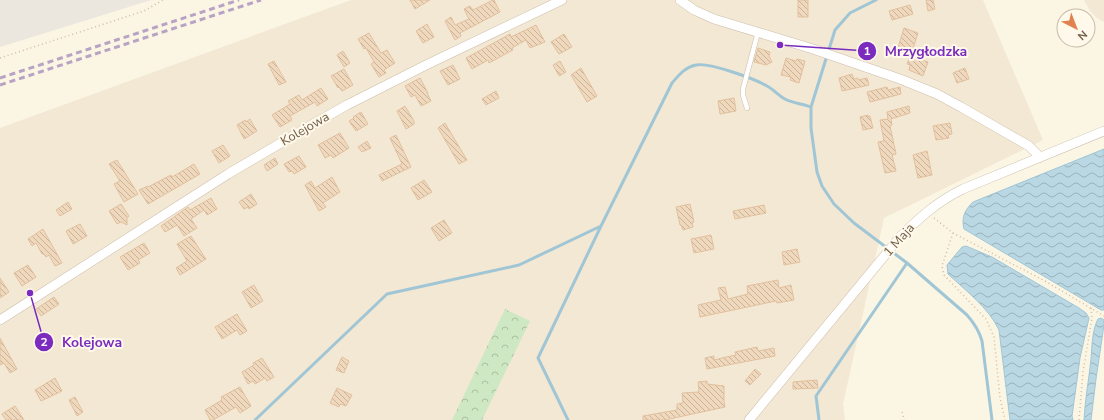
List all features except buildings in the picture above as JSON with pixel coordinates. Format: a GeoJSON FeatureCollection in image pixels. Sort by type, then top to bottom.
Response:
{"type":"FeatureCollection","features":[{"type":"Feature","properties":{"kind":"street","name":"Kolejowa"},"geometry":{"type":"LineString","coordinates":[[0,320],[228,174],[308,127],[426,64],[562,0]]}},
{"type":"Feature","properties":{"kind":"street"},"geometry":{"type":"LineString","coordinates":[[680,0],[694,10],[714,20],[836,56],[900,79],[949,100],[1029,146],[1039,158]]}},
{"type":"Feature","properties":{"kind":"street","name":"1 Maja"},"geometry":{"type":"LineString","coordinates":[[749,420],[914,222],[950,195],[1104,131]]}},
{"type":"Feature","properties":{"kind":"lane"},"geometry":{"type":"LineString","coordinates":[[747,108],[743,95],[743,89],[758,32]]}},
{"type":"Feature","properties":{"kind":"path"},"geometry":{"type":"LineString","coordinates":[[0,58],[144,11],[163,0]]}},
{"type":"Feature","properties":{"kind":"path"},"geometry":{"type":"LineString","coordinates":[[927,212],[953,233],[1020,268],[1104,316]]}},
{"type":"Feature","properties":{"kind":"path"},"geometry":{"type":"LineString","coordinates":[[953,233],[942,266],[944,275],[986,319],[994,337],[1000,398],[1005,420]]}},
{"type":"Feature","properties":{"kind":"path"},"geometry":{"type":"LineString","coordinates":[[1079,420],[1092,318],[1091,308]]}},
{"type":"Feature","properties":{"kind":"path"},"geometry":{"type":"LineString","coordinates":[[902,412],[904,420]]}},
{"type":"Feature","properties":{"kind":"shaded area"},"geometry":{"type":"Polygon","coordinates":[[[0,0],[151,0],[0,47],[0,0]]]}},
{"type":"Feature","properties":{"kind":"shaded area"},"geometry":{"type":"Polygon","coordinates":[[[351,0],[983,0],[1043,140],[884,218],[843,404],[845,420],[0,420],[0,128],[351,0]]]}},
{"type":"Feature","properties":{"kind":"shaded area"},"geometry":{"type":"Polygon","coordinates":[[[1084,0],[1104,0],[1104,22],[1096,17],[1096,8],[1088,8],[1084,0]]]}},
{"type":"Feature","properties":{"kind":"green space"},"geometry":{"type":"Polygon","coordinates":[[[505,309],[530,321],[482,420],[452,420],[505,309]]]}},
{"type":"Feature","properties":{"kind":"water"},"geometry":{"type":"Polygon","coordinates":[[[1104,149],[1104,310],[1101,310],[964,229],[964,214],[973,202],[1104,149]]]}},
{"type":"Feature","properties":{"kind":"water"},"geometry":{"type":"Polygon","coordinates":[[[966,246],[992,257],[1086,313],[1089,318],[1080,358],[1072,416],[1073,420],[1010,420],[999,330],[983,307],[948,274],[947,265],[962,247],[966,246]]]}},
{"type":"Feature","properties":{"kind":"water"},"geometry":{"type":"Polygon","coordinates":[[[1101,318],[1104,320],[1104,325],[1091,420],[1084,420],[1093,333],[1098,319],[1101,318]]]}},
{"type":"Feature","properties":{"kind":"waterway"},"geometry":{"type":"LineString","coordinates":[[876,0],[850,13],[835,30],[811,107],[811,128],[817,172],[822,186],[834,204],[854,223],[907,263],[967,315],[974,324],[982,341],[992,420]]}},
{"type":"Feature","properties":{"kind":"waterway"},"geometry":{"type":"LineString","coordinates":[[568,420],[538,358],[672,83],[682,72],[689,68],[696,65],[711,66],[753,79],[769,87],[788,100],[811,107]]}},
{"type":"Feature","properties":{"kind":"waterway"},"geometry":{"type":"LineString","coordinates":[[255,420],[387,294],[519,265],[601,226]]}},
{"type":"Feature","properties":{"kind":"waterway"},"geometry":{"type":"LineString","coordinates":[[819,420],[816,396],[907,263]]}},
{"type":"Feature","properties":{"kind":"railway"},"geometry":{"type":"LineString","coordinates":[[0,78],[239,0]]}},
{"type":"Feature","properties":{"kind":"railway"},"geometry":{"type":"LineString","coordinates":[[0,85],[261,0]]}},
{"type":"Feature","properties":{"kind":"place","name":"Mrzygłodzka"},"geometry":{"type":"Point","coordinates":[780,45]}},
{"type":"Feature","properties":{"kind":"place","name":"Kolejowa"},"geometry":{"type":"Point","coordinates":[30,293]}}]}
